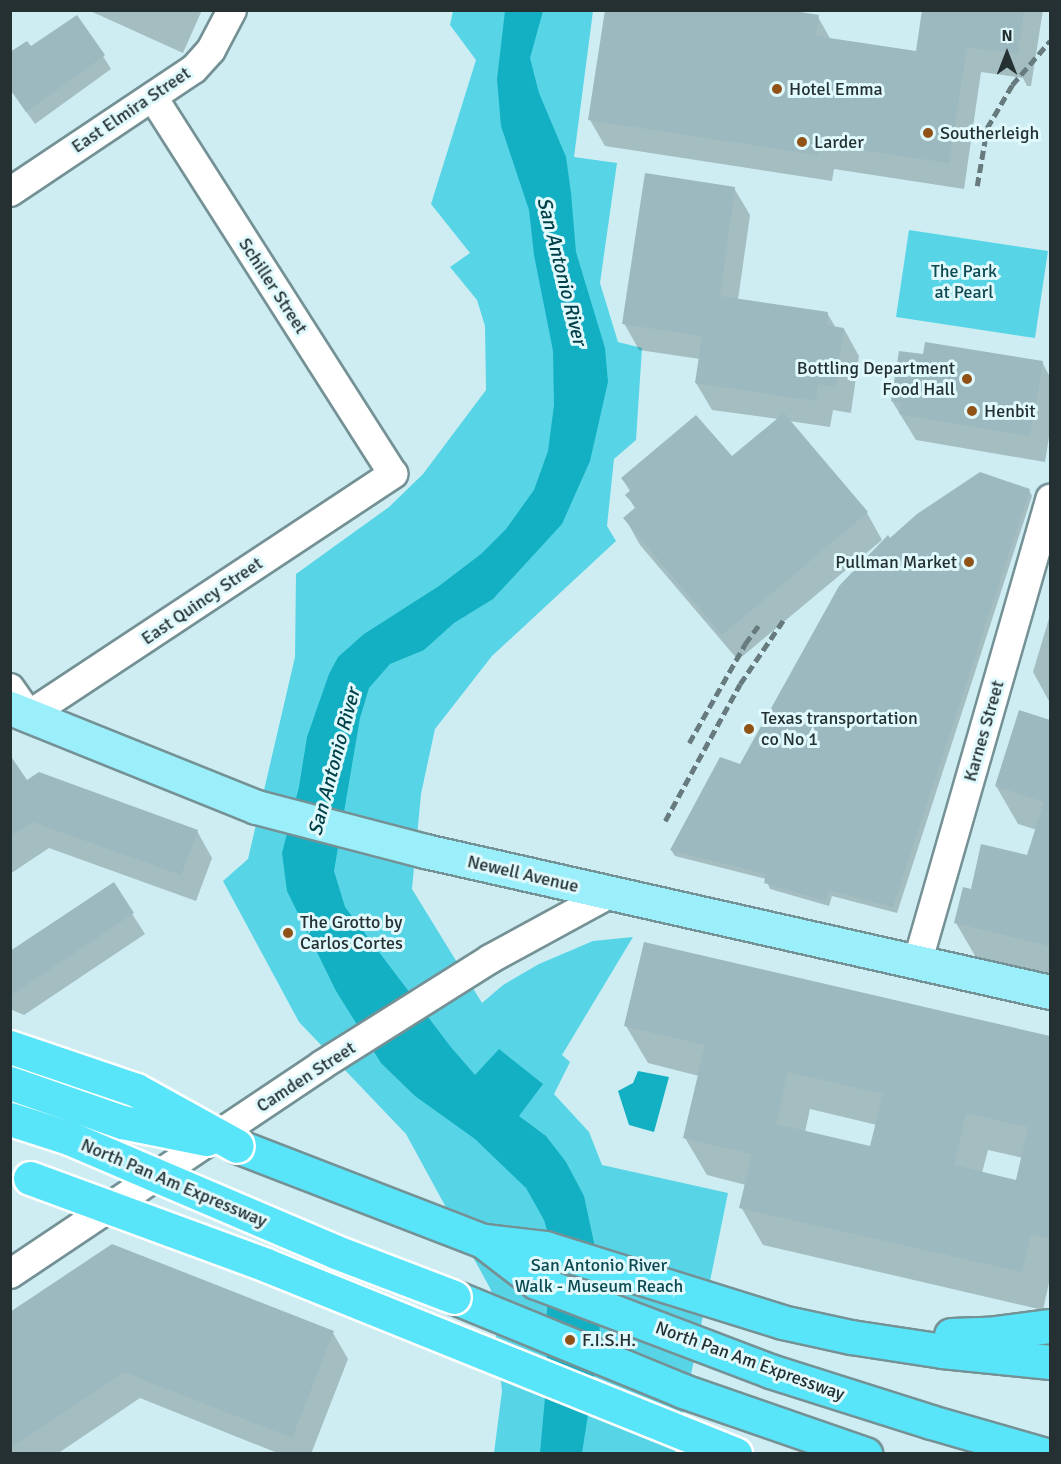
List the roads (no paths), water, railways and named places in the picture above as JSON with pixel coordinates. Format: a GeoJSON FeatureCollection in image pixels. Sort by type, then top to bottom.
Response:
{"type":"FeatureCollection","features":[{"type":"Feature","properties":{"kind":"highway","name":"North Pan Am Expressway"},"geometry":{"type":"LineString","coordinates":[[10,1047],[136,1090],[237,1146],[483,1241],[536,1282],[759,1367],[931,1422],[1042,1454]]}},
{"type":"Feature","properties":{"kind":"highway","name":"North Pan Am Expressway"},"geometry":{"type":"LineString","coordinates":[[10,1083],[122,1122],[237,1146]]}},
{"type":"Feature","properties":{"kind":"highway","name":"North Pan Am Expressway"},"geometry":{"type":"LineString","coordinates":[[10,1119],[69,1138],[336,1252],[683,1391],[865,1454]]}},
{"type":"Feature","properties":{"kind":"highway","name":"North Pan Am Expressway"},"geometry":{"type":"LineString","coordinates":[[10,1141],[336,1252]]}},
{"type":"Feature","properties":{"kind":"highway"},"geometry":{"type":"LineString","coordinates":[[20,1175],[262,1277],[695,1454]]}},
{"type":"Feature","properties":{"kind":"highway"},"geometry":{"type":"LineString","coordinates":[[20,1175],[266,1265],[735,1454]]}},
{"type":"Feature","properties":{"kind":"highway"},"geometry":{"type":"LineString","coordinates":[[483,1241],[545,1248],[782,1322],[851,1337],[942,1351],[1050,1362]]}},
{"type":"Feature","properties":{"kind":"highway"},"geometry":{"type":"LineString","coordinates":[[729,1305],[860,1326],[941,1335],[987,1334],[1050,1326]]}},
{"type":"Feature","properties":{"kind":"main road","name":"Newell Avenue"},"geometry":{"type":"LineString","coordinates":[[17,717],[256,807],[425,852],[1050,992]]}},
{"type":"Feature","properties":{"kind":"street","name":"East Elmira Street"},"geometry":{"type":"LineString","coordinates":[[10,192],[194,69],[212,50],[232,10]]}},
{"type":"Feature","properties":{"kind":"street","name":"Schiller Street"},"geometry":{"type":"LineString","coordinates":[[153,97],[393,474]]}},
{"type":"Feature","properties":{"kind":"street","name":"East Quincy Street"},"geometry":{"type":"LineString","coordinates":[[17,717],[393,474]]}},
{"type":"Feature","properties":{"kind":"street","name":"Karnes Street"},"geometry":{"type":"LineString","coordinates":[[916,963],[1050,499]]}},
{"type":"Feature","properties":{"kind":"street"},"geometry":{"type":"LineString","coordinates":[[10,688],[17,717]]}},
{"type":"Feature","properties":{"kind":"street","name":"Camden Street"},"geometry":{"type":"LineString","coordinates":[[10,1274],[322,1065],[490,959],[609,894]]}},
{"type":"Feature","properties":{"kind":"water","name":"San Antonio River"},"geometry":{"type":"Polygon","coordinates":[[[505,11],[543,11],[530,58],[539,93],[566,157],[576,252],[605,348],[608,382],[590,461],[562,524],[493,599],[454,623],[424,650],[390,664],[369,688],[360,718],[334,871],[345,907],[450,1046],[475,1075],[499,1049],[543,1084],[519,1116],[546,1136],[566,1162],[584,1196],[596,1252],[600,1338],[582,1453],[540,1453],[547,1375],[546,1327],[551,1244],[544,1220],[526,1188],[475,1139],[415,1096],[381,1063],[336,991],[287,891],[282,853],[299,787],[307,737],[329,674],[338,657],[364,634],[439,586],[481,554],[506,529],[534,490],[548,451],[554,405],[553,351],[534,255],[529,210],[501,126],[497,79],[505,11]]]}},
{"type":"Feature","properties":{"kind":"water"},"geometry":{"type":"Polygon","coordinates":[[[638,1071],[669,1077],[654,1132],[629,1125],[618,1091],[633,1083],[638,1071]]]}},
{"type":"Feature","properties":{"kind":"railway"},"geometry":{"type":"LineString","coordinates":[[977,186],[987,128],[1012,85],[1050,41]]}},
{"type":"Feature","properties":{"kind":"railway"},"geometry":{"type":"LineString","coordinates":[[665,821],[740,684],[784,619]]}},
{"type":"Feature","properties":{"kind":"railway"},"geometry":{"type":"LineString","coordinates":[[689,743],[745,644],[760,623]]}},
{"type":"Feature","properties":{"kind":"place","name":"Hotel Emma"},"geometry":{"type":"Point","coordinates":[777,89]}},
{"type":"Feature","properties":{"kind":"place","name":"Southerleigh"},"geometry":{"type":"Point","coordinates":[928,133]}},
{"type":"Feature","properties":{"kind":"place","name":"Larder"},"geometry":{"type":"Point","coordinates":[802,142]}},
{"type":"Feature","properties":{"kind":"place","name":"Bottling Department Food Hall"},"geometry":{"type":"Point","coordinates":[967,379]}},
{"type":"Feature","properties":{"kind":"place","name":"Henbit"},"geometry":{"type":"Point","coordinates":[972,411]}},
{"type":"Feature","properties":{"kind":"place","name":"Pullman Market"},"geometry":{"type":"Point","coordinates":[969,562]}},
{"type":"Feature","properties":{"kind":"place","name":"Texas transportation co No 1"},"geometry":{"type":"Point","coordinates":[749,729]}},
{"type":"Feature","properties":{"kind":"place","name":"The Grotto by Carlos Cortes"},"geometry":{"type":"Point","coordinates":[288,933]}},
{"type":"Feature","properties":{"kind":"place","name":"F.I.S.H."},"geometry":{"type":"Point","coordinates":[570,1340]}},
{"type":"Feature","properties":{"kind":"park label","name":"The Park at Pearl"},"geometry":{"type":"Point","coordinates":[964,282]}},
{"type":"Feature","properties":{"kind":"park label","name":"San Antonio River Walk - Museum Reach"},"geometry":{"type":"Point","coordinates":[599,1276]}}]}
